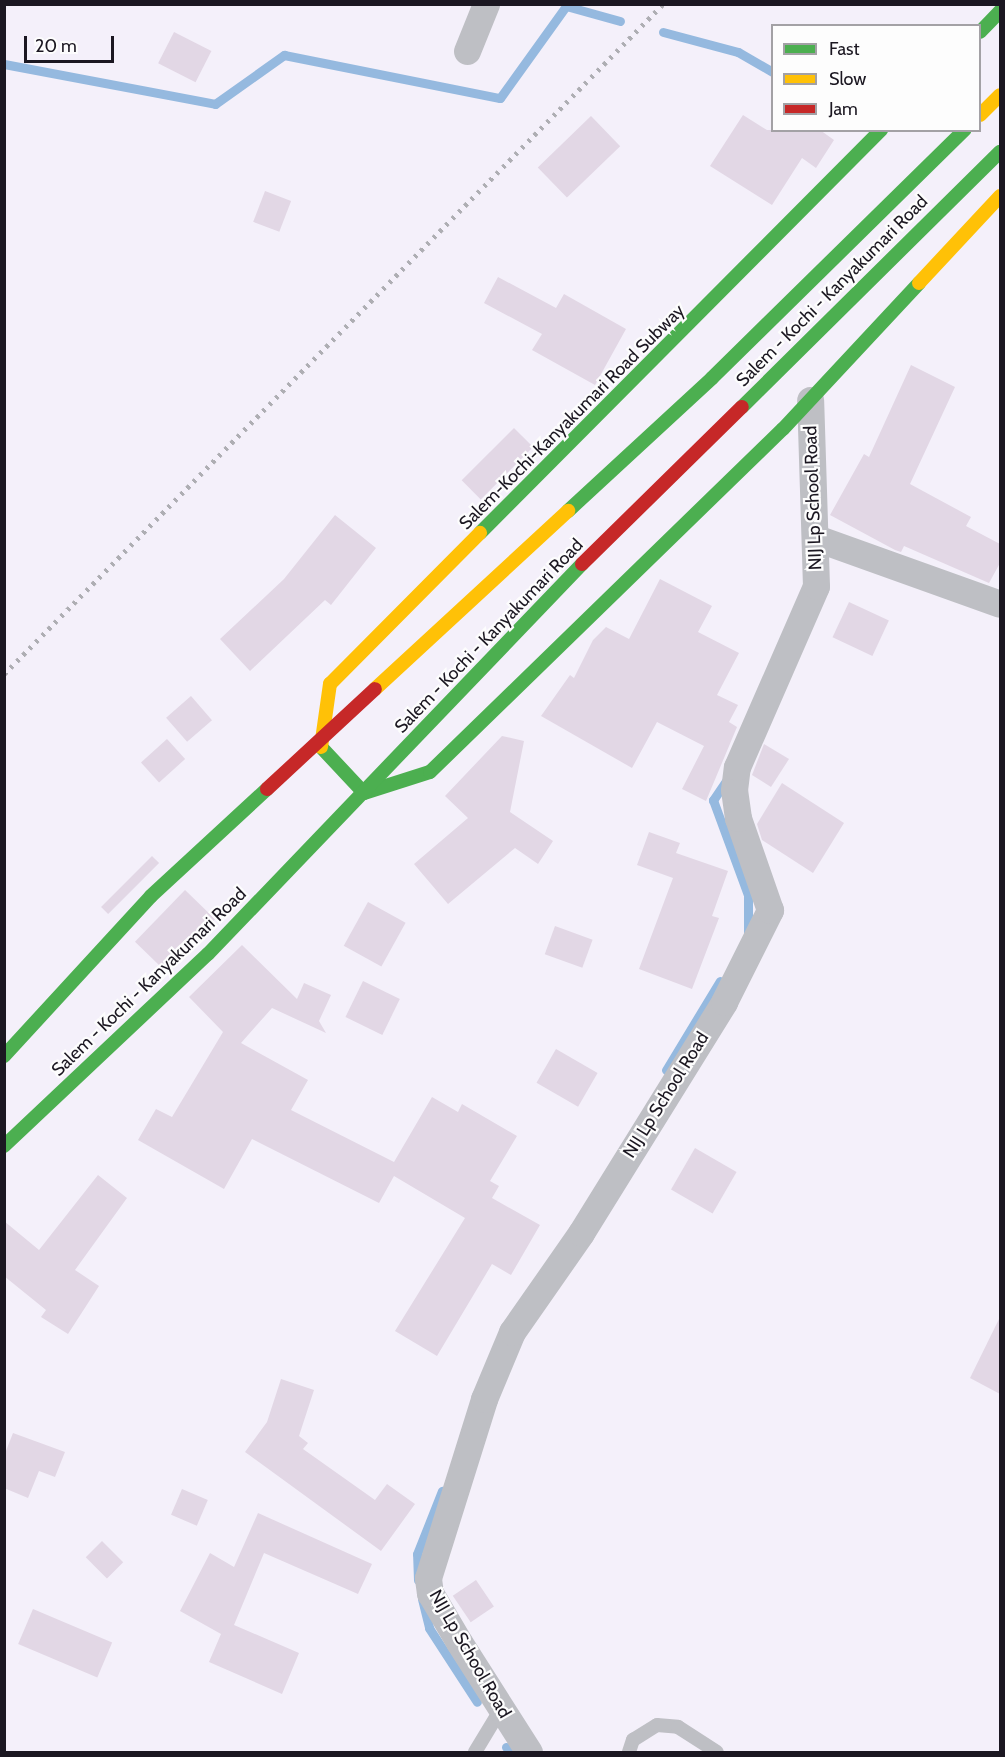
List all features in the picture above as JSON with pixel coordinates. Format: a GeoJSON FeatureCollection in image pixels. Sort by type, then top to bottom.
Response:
{"type":"FeatureCollection","features":[{"type":"Feature","properties":{"kind":"main road"},"geometry":{"type":"LineString","coordinates":[[981,31],[1000,11]]}},
{"type":"Feature","properties":{"kind":"main road"},"geometry":{"type":"LineString","coordinates":[[981,114],[1000,95]]}},
{"type":"Feature","properties":{"kind":"main road","name":"Salem-Kochi-Kanyakumari Road Subway"},"geometry":{"type":"LineString","coordinates":[[318,744],[330,684],[879,132]]}},
{"type":"Feature","properties":{"kind":"main road","name":"Salem - Kochi - Kanyakumari Road"},"geometry":{"type":"LineString","coordinates":[[4,1056],[152,896],[712,378],[962,132]]}},
{"type":"Feature","properties":{"kind":"main road","name":"Salem - Kochi - Kanyakumari Road"},"geometry":{"type":"LineString","coordinates":[[4,1146],[208,954],[537,609],[1000,152]]}},
{"type":"Feature","properties":{"kind":"main road"},"geometry":{"type":"LineString","coordinates":[[318,744],[364,793],[430,772],[810,400],[1000,196]]}},
{"type":"Feature","properties":{"kind":"street"},"geometry":{"type":"LineString","coordinates":[[467,51],[486,4]]}},
{"type":"Feature","properties":{"kind":"street","name":"NIJ Lp School Road"},"geometry":{"type":"LineString","coordinates":[[529,1752],[430,1593],[428,1578],[484,1400],[512,1332],[581,1233],[724,1002],[770,910],[738,818],[734,790],[737,767],[813,597],[816,538],[810,400]]}},
{"type":"Feature","properties":{"kind":"street"},"geometry":{"type":"LineString","coordinates":[[816,538],[1000,604]]}},
{"type":"Feature","properties":{"kind":"lane"},"geometry":{"type":"LineString","coordinates":[[475,1752],[501,1709]]}},
{"type":"Feature","properties":{"kind":"lane"},"geometry":{"type":"LineString","coordinates":[[629,1752],[633,1740],[657,1725],[678,1727],[717,1752]]}},
{"type":"Feature","properties":{"kind":"building"},"geometry":{"type":"Polygon","coordinates":[[[174,32],[211,51],[196,82],[158,63],[174,32]]]}},
{"type":"Feature","properties":{"kind":"building"},"geometry":{"type":"Polygon","coordinates":[[[743,115],[771,132],[823,132],[834,140],[816,168],[802,158],[772,205],[710,166],[743,115]]]}},
{"type":"Feature","properties":{"kind":"building"},"geometry":{"type":"Polygon","coordinates":[[[591,116],[620,146],[567,198],[538,167],[591,116]]]}},
{"type":"Feature","properties":{"kind":"building"},"geometry":{"type":"Polygon","coordinates":[[[265,191],[291,201],[279,232],[253,222],[265,191]]]}},
{"type":"Feature","properties":{"kind":"building"},"geometry":{"type":"Polygon","coordinates":[[[498,277],[556,308],[564,294],[626,329],[595,385],[532,350],[542,334],[484,303],[498,277]]]}},
{"type":"Feature","properties":{"kind":"building"},"geometry":{"type":"Polygon","coordinates":[[[911,365],[955,387],[910,484],[971,517],[966,526],[1000,544],[1000,563],[989,583],[904,546],[901,552],[895,550],[830,515],[864,454],[869,457],[911,365]]]}},
{"type":"Feature","properties":{"kind":"building"},"geometry":{"type":"Polygon","coordinates":[[[514,428],[533,447],[481,499],[462,480],[514,428]]]}},
{"type":"Feature","properties":{"kind":"building"},"geometry":{"type":"Polygon","coordinates":[[[335,515],[376,548],[331,605],[325,600],[250,671],[220,639],[284,579],[335,515]]]}},
{"type":"Feature","properties":{"kind":"building"},"geometry":{"type":"Polygon","coordinates":[[[660,579],[712,606],[698,632],[739,653],[717,695],[738,705],[729,722],[737,727],[706,801],[682,789],[704,746],[657,722],[632,768],[541,716],[570,675],[574,678],[593,640],[606,627],[629,639],[660,579]]]}},
{"type":"Feature","properties":{"kind":"building"},"geometry":{"type":"Polygon","coordinates":[[[849,602],[889,621],[872,656],[833,637],[849,602]]]}},
{"type":"Feature","properties":{"kind":"building"},"geometry":{"type":"Polygon","coordinates":[[[191,696],[212,720],[187,742],[166,718],[191,696]]]}},
{"type":"Feature","properties":{"kind":"building"},"geometry":{"type":"Polygon","coordinates":[[[502,736],[524,741],[510,812],[553,841],[538,864],[515,848],[448,904],[414,864],[468,818],[445,796],[502,736]]]}},
{"type":"Feature","properties":{"kind":"building"},"geometry":{"type":"Polygon","coordinates":[[[167,739],[185,759],[159,782],[141,762],[167,739]]]}},
{"type":"Feature","properties":{"kind":"building"},"geometry":{"type":"Polygon","coordinates":[[[764,744],[789,759],[771,787],[752,775],[764,744]]]}},
{"type":"Feature","properties":{"kind":"building"},"geometry":{"type":"Polygon","coordinates":[[[782,783],[844,823],[813,873],[762,840],[757,824],[782,783]]]}},
{"type":"Feature","properties":{"kind":"building"},"geometry":{"type":"Polygon","coordinates":[[[649,832],[680,843],[676,853],[728,871],[712,916],[719,918],[692,989],[639,969],[673,878],[637,865],[649,832]]]}},
{"type":"Feature","properties":{"kind":"building"},"geometry":{"type":"Polygon","coordinates":[[[152,856],[159,863],[108,914],[101,907],[152,856]]]}},
{"type":"Feature","properties":{"kind":"building"},"geometry":{"type":"Polygon","coordinates":[[[185,890],[215,919],[165,971],[135,942],[185,890]]]}},
{"type":"Feature","properties":{"kind":"building"},"geometry":{"type":"Polygon","coordinates":[[[368,902],[406,923],[381,967],[344,946],[368,902]]]}},
{"type":"Feature","properties":{"kind":"building"},"geometry":{"type":"Polygon","coordinates":[[[555,926],[593,940],[582,968],[545,954],[555,926]]]}},
{"type":"Feature","properties":{"kind":"building"},"geometry":{"type":"Polygon","coordinates":[[[242,945],[297,999],[304,983],[331,995],[319,1021],[326,1033],[272,1008],[241,1043],[308,1080],[291,1110],[394,1162],[432,1097],[458,1112],[462,1104],[517,1136],[490,1181],[499,1186],[492,1198],[540,1225],[511,1275],[492,1264],[437,1356],[395,1331],[465,1218],[394,1176],[379,1203],[252,1139],[224,1189],[138,1140],[156,1109],[172,1117],[223,1032],[189,997],[242,945]]]}},
{"type":"Feature","properties":{"kind":"building"},"geometry":{"type":"Polygon","coordinates":[[[363,981],[400,999],[382,1035],[345,1017],[363,981]]]}},
{"type":"Feature","properties":{"kind":"building"},"geometry":{"type":"Polygon","coordinates":[[[556,1049],[598,1073],[578,1107],[536,1083],[556,1049]]]}},
{"type":"Feature","properties":{"kind":"building"},"geometry":{"type":"Polygon","coordinates":[[[695,1148],[737,1172],[713,1214],[671,1190],[695,1148]]]}},
{"type":"Feature","properties":{"kind":"building"},"geometry":{"type":"Polygon","coordinates":[[[98,1175],[127,1198],[75,1270],[99,1286],[68,1334],[41,1317],[46,1310],[4,1276],[4,1221],[39,1250],[98,1175]]]}},
{"type":"Feature","properties":{"kind":"building"},"geometry":{"type":"Polygon","coordinates":[[[1000,1317],[1000,1394],[970,1378],[1000,1317]]]}},
{"type":"Feature","properties":{"kind":"building"},"geometry":{"type":"Polygon","coordinates":[[[281,1379],[314,1390],[299,1436],[308,1443],[303,1449],[375,1500],[387,1484],[415,1504],[381,1551],[245,1452],[267,1422],[281,1379]]]}},
{"type":"Feature","properties":{"kind":"building"},"geometry":{"type":"Polygon","coordinates":[[[13,1433],[65,1452],[55,1477],[39,1471],[28,1498],[4,1488],[4,1456],[13,1433]]]}},
{"type":"Feature","properties":{"kind":"building"},"geometry":{"type":"Polygon","coordinates":[[[182,1489],[208,1500],[197,1526],[171,1515],[182,1489]]]}},
{"type":"Feature","properties":{"kind":"building"},"geometry":{"type":"Polygon","coordinates":[[[258,1513],[372,1564],[358,1594],[264,1553],[234,1625],[299,1653],[282,1694],[209,1662],[221,1634],[180,1611],[210,1553],[234,1567],[258,1513]]]}},
{"type":"Feature","properties":{"kind":"building"},"geometry":{"type":"Polygon","coordinates":[[[102,1541],[123,1562],[107,1578],[86,1557],[102,1541]]]}},
{"type":"Feature","properties":{"kind":"building"},"geometry":{"type":"Polygon","coordinates":[[[476,1580],[494,1607],[471,1622],[453,1596],[476,1580]]]}},
{"type":"Feature","properties":{"kind":"building"},"geometry":{"type":"Polygon","coordinates":[[[33,1609],[112,1643],[97,1678],[18,1644],[33,1609]]]}},
{"type":"Feature","properties":{"kind":"waterway"},"geometry":{"type":"LineString","coordinates":[[4,64],[215,104],[284,55],[500,98],[566,6],[620,21]]}},
{"type":"Feature","properties":{"kind":"waterway"},"geometry":{"type":"LineString","coordinates":[[663,32],[738,52],[771,71]]}},
{"type":"Feature","properties":{"kind":"waterway"},"geometry":{"type":"LineString","coordinates":[[728,778],[713,800],[748,895],[748,934]]}},
{"type":"Feature","properties":{"kind":"waterway"},"geometry":{"type":"LineString","coordinates":[[666,1070],[720,981]]}},
{"type":"Feature","properties":{"kind":"waterway"},"geometry":{"type":"LineString","coordinates":[[418,1580],[417,1554],[442,1491]]}},
{"type":"Feature","properties":{"kind":"waterway"},"geometry":{"type":"LineString","coordinates":[[422,1599],[429,1628],[477,1702]]}},
{"type":"Feature","properties":{"kind":"waterway"},"geometry":{"type":"LineString","coordinates":[[506,1747],[510,1752]]}},
{"type":"Feature","properties":{"kind":"railway"},"geometry":{"type":"LineString","coordinates":[[4,674],[663,4]]}},
{"type":"Feature","properties":{"kind":"traffic: fast"},"geometry":{"type":"LineString","coordinates":[[981,31],[1000,11]]}},
{"type":"Feature","properties":{"kind":"traffic: fast"},"geometry":{"type":"LineString","coordinates":[[480,533],[879,132]]}},
{"type":"Feature","properties":{"kind":"traffic: fast"},"geometry":{"type":"LineString","coordinates":[[568,511],[712,378],[962,132]]}},
{"type":"Feature","properties":{"kind":"traffic: fast"},"geometry":{"type":"LineString","coordinates":[[742,407],[1000,152]]}},
{"type":"Feature","properties":{"kind":"traffic: fast"},"geometry":{"type":"LineString","coordinates":[[321,747],[364,793],[430,772],[783,429],[919,283]]}},
{"type":"Feature","properties":{"kind":"traffic: fast"},"geometry":{"type":"LineString","coordinates":[[4,1146],[208,954],[582,564]]}},
{"type":"Feature","properties":{"kind":"traffic: fast"},"geometry":{"type":"LineString","coordinates":[[4,1056],[151,896],[267,789]]}},
{"type":"Feature","properties":{"kind":"traffic: slow"},"geometry":{"type":"LineString","coordinates":[[981,114],[1000,95]]}},
{"type":"Feature","properties":{"kind":"traffic: slow"},"geometry":{"type":"LineString","coordinates":[[919,283],[1000,196]]}},
{"type":"Feature","properties":{"kind":"traffic: slow"},"geometry":{"type":"LineString","coordinates":[[375,689],[568,511]]}},
{"type":"Feature","properties":{"kind":"traffic: slow"},"geometry":{"type":"LineString","coordinates":[[321,747],[330,684],[480,533]]}},
{"type":"Feature","properties":{"kind":"traffic: jam"},"geometry":{"type":"LineString","coordinates":[[582,564],[742,407]]}},
{"type":"Feature","properties":{"kind":"traffic: jam"},"geometry":{"type":"LineString","coordinates":[[267,789],[375,689]]}}]}
